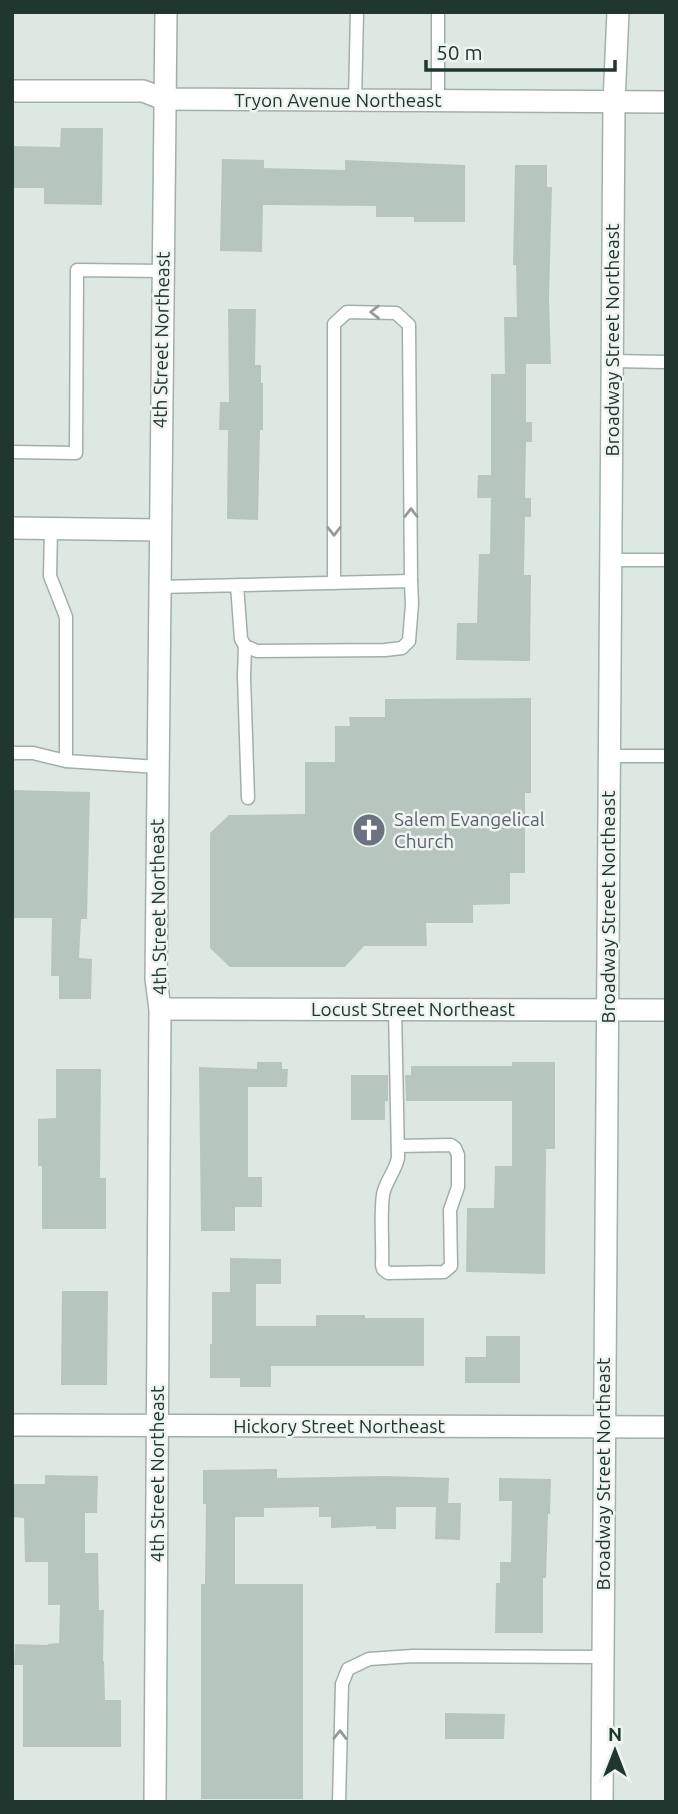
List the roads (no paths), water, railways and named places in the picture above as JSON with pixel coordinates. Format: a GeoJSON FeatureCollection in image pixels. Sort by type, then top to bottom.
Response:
{"type":"FeatureCollection","features":[{"type":"Feature","properties":{"kind":"street","name":"4th Street Northeast"},"geometry":{"type":"LineString","coordinates":[[155,1802],[160,1009],[156,979],[166,12]]}},
{"type":"Feature","properties":{"kind":"street","name":"Broadway Street Northeast"},"geometry":{"type":"LineString","coordinates":[[602,1802],[614,102],[618,12]]}},
{"type":"Feature","properties":{"kind":"street","name":"Tryon Avenue Northeast"},"geometry":{"type":"LineString","coordinates":[[12,91],[143,91],[164,99],[666,102]]}},
{"type":"Feature","properties":{"kind":"street"},"geometry":{"type":"LineString","coordinates":[[12,528],[160,530]]}},
{"type":"Feature","properties":{"kind":"street","name":"Locust Street Northeast"},"geometry":{"type":"LineString","coordinates":[[160,1009],[666,1010]]}},
{"type":"Feature","properties":{"kind":"street","name":"Hickory Street Northeast"},"geometry":{"type":"LineString","coordinates":[[12,1425],[666,1427]]}},
{"type":"Feature","properties":{"kind":"lane"},"geometry":{"type":"LineString","coordinates":[[355,100],[357,12]]}},
{"type":"Feature","properties":{"kind":"lane"},"geometry":{"type":"LineString","coordinates":[[438,12],[438,101]]}},
{"type":"Feature","properties":{"kind":"lane"},"geometry":{"type":"LineString","coordinates":[[12,452],[76,453],[77,270],[162,271]]}},
{"type":"Feature","properties":{"kind":"lane"},"geometry":{"type":"LineString","coordinates":[[245,646],[257,651],[384,650],[402,648],[409,641],[412,604],[409,325],[396,313],[347,312],[334,324],[334,583]]}},
{"type":"Feature","properties":{"kind":"lane"},"geometry":{"type":"LineString","coordinates":[[612,361],[666,362]]}},
{"type":"Feature","properties":{"kind":"lane"},"geometry":{"type":"LineString","coordinates":[[51,529],[50,576],[66,617],[66,761]]}},
{"type":"Feature","properties":{"kind":"lane"},"geometry":{"type":"LineString","coordinates":[[611,560],[666,560]]}},
{"type":"Feature","properties":{"kind":"lane"},"geometry":{"type":"LineString","coordinates":[[159,587],[411,581]]}},
{"type":"Feature","properties":{"kind":"lane"},"geometry":{"type":"LineString","coordinates":[[237,585],[241,639],[245,646],[248,797]]}},
{"type":"Feature","properties":{"kind":"lane"},"geometry":{"type":"LineString","coordinates":[[12,753],[33,753],[66,761],[158,767]]}},
{"type":"Feature","properties":{"kind":"lane"},"geometry":{"type":"LineString","coordinates":[[609,756],[666,756]]}},
{"type":"Feature","properties":{"kind":"lane"},"geometry":{"type":"LineString","coordinates":[[395,1009],[398,1146],[396,1167],[383,1194],[383,1269],[388,1273],[444,1272],[451,1266],[450,1210],[458,1187],[458,1155],[450,1145],[398,1146]]}},
{"type":"Feature","properties":{"kind":"lane"},"geometry":{"type":"LineString","coordinates":[[339,1802],[342,1684],[348,1669],[369,1659],[413,1656],[603,1657]]}},
{"type":"Feature","properties":{"kind":"place","name":"Salem Evangelical Church"},"geometry":{"type":"Point","coordinates":[369,830]}}]}
